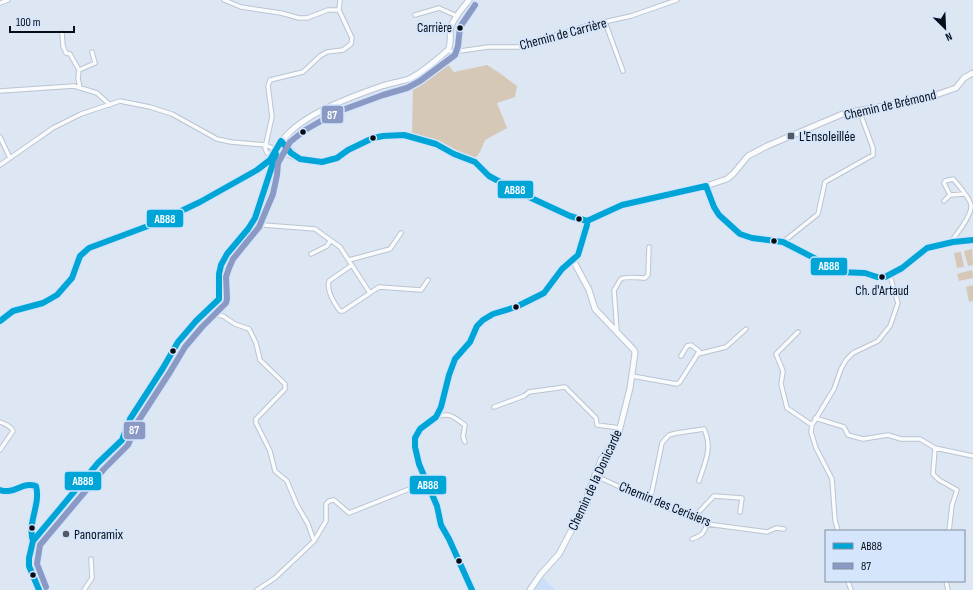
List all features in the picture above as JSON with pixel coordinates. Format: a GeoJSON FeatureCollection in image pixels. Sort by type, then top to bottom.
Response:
{"type":"FeatureCollection","features":[{"type":"Feature","properties":{"kind":"street"},"geometry":{"type":"LineString","coordinates":[[0,3],[8,0]]}},
{"type":"Feature","properties":{"kind":"street"},"geometry":{"type":"LineString","coordinates":[[224,0],[241,8],[280,13],[299,18],[307,18],[328,10],[339,10]]}},
{"type":"Feature","properties":{"kind":"street"},"geometry":{"type":"LineString","coordinates":[[266,145],[272,117],[268,86],[270,80],[303,72],[320,56],[327,52],[343,50],[351,44],[352,38],[339,10],[340,0]]}},
{"type":"Feature","properties":{"kind":"street"},"geometry":{"type":"LineString","coordinates":[[40,590],[29,566],[29,558],[33,541],[98,463],[122,440],[130,419],[178,342],[218,299],[218,276],[223,260],[252,224],[263,198],[270,164],[281,141],[297,125],[322,111],[375,89],[410,78],[448,50],[450,45],[451,27],[469,0]]}},
{"type":"Feature","properties":{"kind":"street","name":"Chemin de Carrière"},"geometry":{"type":"LineString","coordinates":[[448,50],[453,52],[488,47],[518,47],[586,26],[631,16],[676,0]]}},
{"type":"Feature","properties":{"kind":"street"},"geometry":{"type":"LineString","coordinates":[[415,15],[439,8],[457,16]]}},
{"type":"Feature","properties":{"kind":"street"},"geometry":{"type":"LineString","coordinates":[[605,22],[623,71]]}},
{"type":"Feature","properties":{"kind":"street"},"geometry":{"type":"LineString","coordinates":[[62,33],[63,46],[66,53],[70,54],[79,70],[78,78],[80,88]]}},
{"type":"Feature","properties":{"kind":"street"},"geometry":{"type":"LineString","coordinates":[[79,70],[95,63],[92,52]]}},
{"type":"Feature","properties":{"kind":"street","name":"Chemin de Brémond"},"geometry":{"type":"LineString","coordinates":[[587,220],[622,205],[706,186],[730,177],[753,152],[840,115],[859,110],[924,99],[956,88],[964,78],[973,73]]}},
{"type":"Feature","properties":{"kind":"street"},"geometry":{"type":"LineString","coordinates":[[0,91],[74,86],[97,93],[110,104]]}},
{"type":"Feature","properties":{"kind":"street"},"geometry":{"type":"LineString","coordinates":[[0,165],[53,128],[81,114],[120,101],[150,107],[172,114],[217,139],[231,142],[266,145],[275,152],[300,159],[322,162],[332,160],[348,150],[373,138],[404,135],[436,144],[454,154],[475,162],[489,176],[529,197],[570,216],[587,220],[587,225],[579,251],[573,260],[562,268],[548,289],[539,297],[516,307],[493,314],[477,326],[470,342],[455,359],[449,375],[441,407],[436,417]]}},
{"type":"Feature","properties":{"kind":"street"},"geometry":{"type":"LineString","coordinates":[[783,242],[818,214],[825,182],[873,155],[873,148],[859,110]]}},
{"type":"Feature","properties":{"kind":"street"},"geometry":{"type":"LineString","coordinates":[[0,138],[10,158]]}},
{"type":"Feature","properties":{"kind":"street"},"geometry":{"type":"LineString","coordinates":[[281,141],[291,153],[300,159]]}},
{"type":"Feature","properties":{"kind":"street"},"geometry":{"type":"LineString","coordinates":[[0,321],[13,310],[43,303],[57,295],[72,278],[80,256],[89,248],[156,223],[180,212],[270,164]]}},
{"type":"Feature","properties":{"kind":"street"},"geometry":{"type":"LineString","coordinates":[[950,195],[944,183],[945,181],[953,179],[969,201],[971,207],[970,213],[953,239],[953,242]]}},
{"type":"Feature","properties":{"kind":"street"},"geometry":{"type":"LineString","coordinates":[[706,186],[719,215],[736,231],[752,238],[783,242],[838,272],[865,273],[882,277],[890,276],[927,248],[953,242],[973,240]]}},
{"type":"Feature","properties":{"kind":"street"},"geometry":{"type":"LineString","coordinates":[[944,201],[950,195],[964,194]]}},
{"type":"Feature","properties":{"kind":"street"},"geometry":{"type":"LineString","coordinates":[[252,224],[314,229],[340,247],[370,293]]}},
{"type":"Feature","properties":{"kind":"street"},"geometry":{"type":"LineString","coordinates":[[349,260],[390,249],[401,233]]}},
{"type":"Feature","properties":{"kind":"street"},"geometry":{"type":"LineString","coordinates":[[311,254],[327,246],[330,241]]}},
{"type":"Feature","properties":{"kind":"street"},"geometry":{"type":"LineString","coordinates":[[617,332],[614,290],[623,277],[645,278],[648,275],[649,247]]}},
{"type":"Feature","properties":{"kind":"street","name":"Chemin de la Donicarde"},"geometry":{"type":"LineString","coordinates":[[530,590],[541,574],[559,554],[581,512],[601,460],[618,436],[632,376],[635,353],[634,350],[595,309],[589,290],[573,260]]}},
{"type":"Feature","properties":{"kind":"street"},"geometry":{"type":"LineString","coordinates":[[352,265],[329,281],[328,290],[340,311],[379,288],[421,290],[428,280]]}},
{"type":"Feature","properties":{"kind":"street"},"geometry":{"type":"LineString","coordinates":[[838,530],[835,520],[832,479],[816,448],[811,432],[812,425],[834,389],[846,360],[854,353],[878,341],[890,326],[898,303],[890,276]]}},
{"type":"Feature","properties":{"kind":"street"},"geometry":{"type":"LineString","coordinates":[[196,321],[215,315],[223,316],[235,324],[249,329],[256,343],[260,360],[285,384],[285,389],[256,419],[256,423],[270,451],[275,471],[287,481],[297,505],[308,524],[314,541]]}},
{"type":"Feature","properties":{"kind":"street"},"geometry":{"type":"LineString","coordinates":[[632,376],[677,384],[680,382],[690,364],[698,354],[726,347],[746,329]]}},
{"type":"Feature","properties":{"kind":"street"},"geometry":{"type":"LineString","coordinates":[[798,332],[776,354],[783,371],[782,384],[787,408],[812,425]]}},
{"type":"Feature","properties":{"kind":"street"},"geometry":{"type":"LineString","coordinates":[[681,356],[687,346],[691,345],[699,351],[698,354]]}},
{"type":"Feature","properties":{"kind":"street"},"geometry":{"type":"LineString","coordinates":[[494,407],[524,396],[529,392],[565,387],[596,418],[597,424],[620,428]]}},
{"type":"Feature","properties":{"kind":"street"},"geometry":{"type":"LineString","coordinates":[[465,442],[463,437],[465,425],[449,414],[445,414],[436,417],[420,428],[416,438],[416,457],[437,506],[441,525],[472,590]]}},
{"type":"Feature","properties":{"kind":"street"},"geometry":{"type":"LineString","coordinates":[[815,418],[844,427],[848,435],[862,439],[888,435],[901,439],[920,440],[935,448],[973,456]]}},
{"type":"Feature","properties":{"kind":"street"},"geometry":{"type":"LineString","coordinates":[[0,422],[9,426],[12,429],[12,432],[0,450]]}},
{"type":"Feature","properties":{"kind":"street"},"geometry":{"type":"LineString","coordinates":[[650,501],[662,442],[669,435],[704,429],[708,436],[709,448],[699,481]]}},
{"type":"Feature","properties":{"kind":"street"},"geometry":{"type":"LineString","coordinates":[[935,448],[933,474],[938,480],[957,490],[952,505],[949,530]]}},
{"type":"Feature","properties":{"kind":"street","name":"Chemin des Cerisiers"},"geometry":{"type":"LineString","coordinates":[[594,475],[650,501],[707,524],[767,532],[776,528],[784,529]]}},
{"type":"Feature","properties":{"kind":"street"},"geometry":{"type":"LineString","coordinates":[[257,590],[275,578],[314,541],[326,521],[326,504],[329,501],[334,500],[349,513],[426,482]]}},
{"type":"Feature","properties":{"kind":"street"},"geometry":{"type":"LineString","coordinates":[[0,490],[8,493],[14,492],[28,484],[36,486],[38,493],[31,537],[33,541]]}},
{"type":"Feature","properties":{"kind":"street"},"geometry":{"type":"LineString","coordinates":[[693,518],[714,496],[742,498],[740,512]]}},
{"type":"Feature","properties":{"kind":"street"},"geometry":{"type":"LineString","coordinates":[[692,538],[702,535],[707,524]]}},
{"type":"Feature","properties":{"kind":"street"},"geometry":{"type":"LineString","coordinates":[[84,590],[92,578],[91,559]]}},
{"type":"Feature","properties":{"kind":"shaded area"},"geometry":{"type":"Polygon","coordinates":[[[442,58],[454,72],[487,65],[517,86],[515,97],[497,103],[507,128],[485,140],[480,152],[474,160],[412,136],[413,82],[442,58]]]}},
{"type":"Feature","properties":{"kind":"shaded area"},"geometry":{"type":"Polygon","coordinates":[[[972,249],[973,265],[968,266],[964,251],[972,249]]]}},
{"type":"Feature","properties":{"kind":"shaded area"},"geometry":{"type":"Polygon","coordinates":[[[961,252],[964,267],[957,268],[954,253],[961,252]]]}},
{"type":"Feature","properties":{"kind":"shaded area"},"geometry":{"type":"Polygon","coordinates":[[[972,270],[973,278],[959,281],[957,274],[972,270]]]}},
{"type":"Feature","properties":{"kind":"shaded area"},"geometry":{"type":"Polygon","coordinates":[[[973,285],[973,301],[969,302],[966,287],[973,285]]]}},
{"type":"Feature","properties":{"kind":"shaded area"},"geometry":{"type":"Polygon","coordinates":[[[542,577],[556,590],[533,590],[542,577]]]}},
{"type":"Feature","properties":{"kind":"transit line","name":"87"},"geometry":{"type":"LineString","coordinates":[[46,587],[37,564],[40,545],[104,469],[128,445],[137,423],[185,347],[226,303],[226,277],[229,268],[233,259],[259,227],[273,194],[278,163],[290,142],[305,130],[337,112],[407,88],[420,81],[455,55],[458,46],[460,27],[475,5]]}},
{"type":"Feature","properties":{"kind":"transit line","name":"AB88"},"geometry":{"type":"LineString","coordinates":[[0,321],[13,311],[43,303],[57,295],[72,278],[80,256],[89,248],[156,223],[200,202],[257,170],[270,160],[281,141],[291,153],[300,159],[322,162],[337,158],[348,150],[373,138],[404,135],[436,144],[454,154],[475,162],[489,176],[570,216],[587,221],[622,205],[706,186]]}},
{"type":"Feature","properties":{"kind":"transit line","name":"AB88"},"geometry":{"type":"LineString","coordinates":[[39,590],[29,566],[29,558],[33,541],[98,463],[122,440],[130,419],[178,342],[196,321],[219,299],[219,274],[221,265],[227,254],[248,229],[255,218],[276,154]]}},
{"type":"Feature","properties":{"kind":"transit line","name":"AB88"},"geometry":{"type":"LineString","coordinates":[[706,186],[714,207],[719,215],[740,234],[752,238],[783,242],[838,272],[865,273],[877,277],[885,277],[902,268],[927,248],[953,242],[973,240]]}},
{"type":"Feature","properties":{"kind":"transit line","name":"AB88"},"geometry":{"type":"LineString","coordinates":[[472,590],[441,525],[437,506],[419,464],[415,447],[415,438],[420,429],[436,417],[441,407],[449,375],[455,359],[470,342],[477,326],[493,314],[516,307],[544,293],[562,269],[578,255],[587,221]]}},
{"type":"Feature","properties":{"kind":"transit line","name":"AB88"},"geometry":{"type":"LineString","coordinates":[[0,490],[10,491],[27,485],[36,486],[37,500],[32,527],[33,541]]}},
{"type":"Feature","properties":{"kind":"place","name":"Carrière"},"geometry":{"type":"Point","coordinates":[460,28]}},
{"type":"Feature","properties":{"kind":"place","name":"L'Ensoleillée"},"geometry":{"type":"Point","coordinates":[791,136]}},
{"type":"Feature","properties":{"kind":"place","name":"Ch. d'Artaud"},"geometry":{"type":"Point","coordinates":[882,277]}},
{"type":"Feature","properties":{"kind":"place","name":"Panoramix"},"geometry":{"type":"Point","coordinates":[66,534]}}]}
